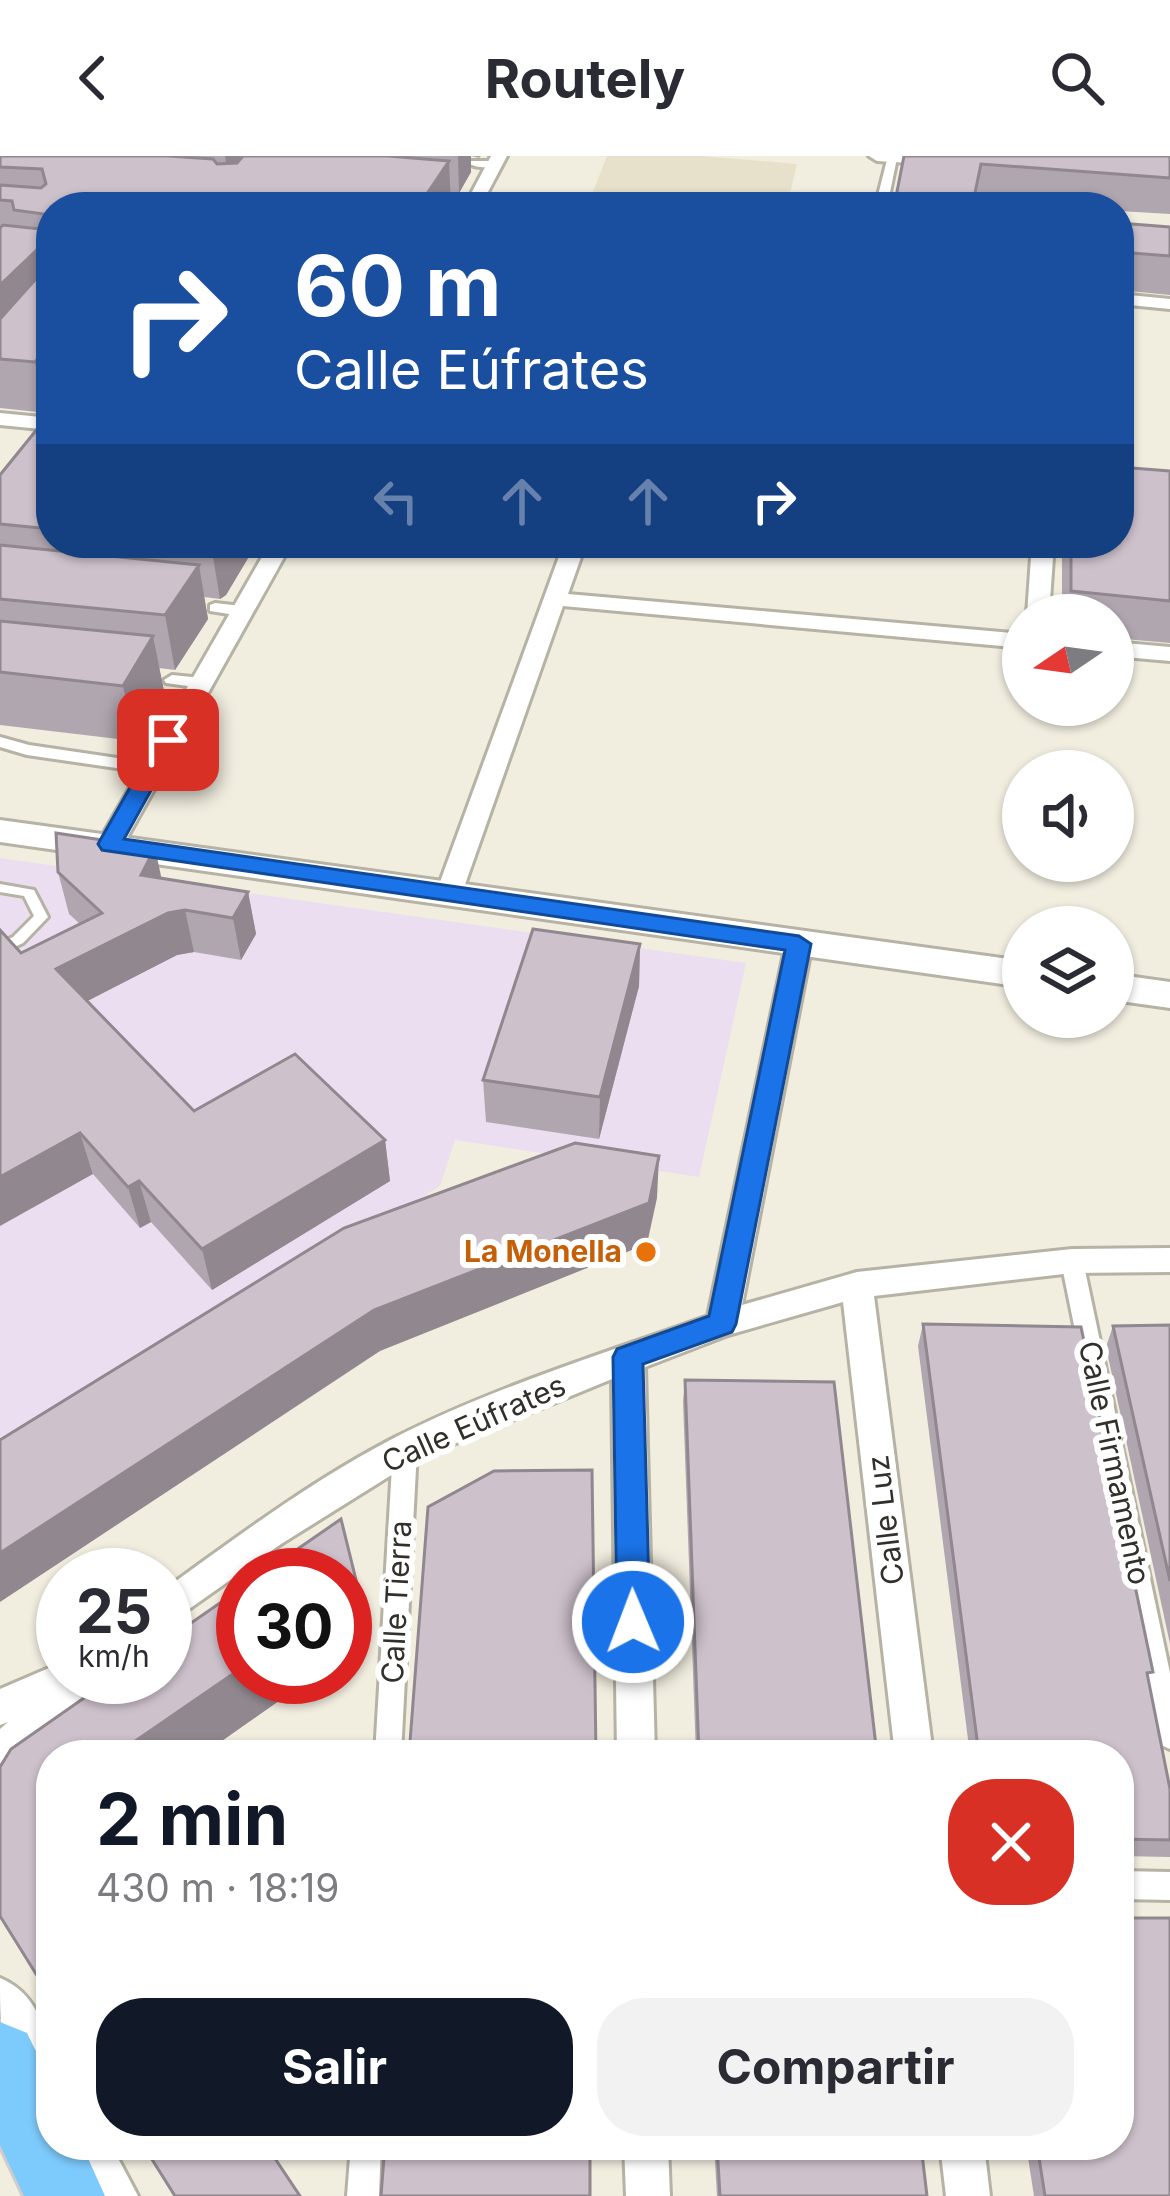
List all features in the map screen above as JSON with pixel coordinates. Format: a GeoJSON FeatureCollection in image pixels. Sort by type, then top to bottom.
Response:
{"type":"FeatureCollection","features":[{"type":"Feature","properties":{"kind":"highway"},"geometry":{"type":"LineString","coordinates":[[0,2060],[36,2135]]}},
{"type":"Feature","properties":{"kind":"highway"},"geometry":{"type":"LineString","coordinates":[[48,2160],[65,2196]]}},
{"type":"Feature","properties":{"kind":"main road"},"geometry":{"type":"LineString","coordinates":[[0,831],[1002,971]]}},
{"type":"Feature","properties":{"kind":"main road"},"geometry":{"type":"LineString","coordinates":[[1134,990],[1170,995]]}},
{"type":"Feature","properties":{"kind":"street"},"geometry":{"type":"LineString","coordinates":[[882,192],[884,157],[958,161]]}},
{"type":"Feature","properties":{"kind":"street"},"geometry":{"type":"LineString","coordinates":[[451,161],[496,160]]}},
{"type":"Feature","properties":{"kind":"street"},"geometry":{"type":"LineString","coordinates":[[479,192],[496,160]]}},
{"type":"Feature","properties":{"kind":"street"},"geometry":{"type":"LineString","coordinates":[[1134,300],[1170,304]]}},
{"type":"Feature","properties":{"kind":"street"},"geometry":{"type":"LineString","coordinates":[[0,419],[36,423]]}},
{"type":"Feature","properties":{"kind":"street"},"geometry":{"type":"LineString","coordinates":[[110,844],[272,558]]}},
{"type":"Feature","properties":{"kind":"street"},"geometry":{"type":"LineString","coordinates":[[449,893],[569,558]]}},
{"type":"Feature","properties":{"kind":"street"},"geometry":{"type":"LineString","coordinates":[[1039,594],[1042,558]]}},
{"type":"Feature","properties":{"kind":"street"},"geometry":{"type":"LineString","coordinates":[[555,599],[1002,639]]}},
{"type":"Feature","properties":{"kind":"street"},"geometry":{"type":"LineString","coordinates":[[203,607],[242,611]]}},
{"type":"Feature","properties":{"kind":"street"},"geometry":{"type":"LineString","coordinates":[[1134,651],[1170,654]]}},
{"type":"Feature","properties":{"kind":"street"},"geometry":{"type":"LineString","coordinates":[[162,679],[202,683]]}},
{"type":"Feature","properties":{"kind":"street"},"geometry":{"type":"LineString","coordinates":[[0,742],[151,768]]}},
{"type":"Feature","properties":{"kind":"street"},"geometry":{"type":"LineString","coordinates":[[722,1324],[799,944]]}},
{"type":"Feature","properties":{"kind":"street","name":"Calle Eúfrates"},"geometry":{"type":"LineString","coordinates":[[192,1590],[269,1533],[405,1449],[628,1357],[722,1324],[857,1285],[1072,1261],[1170,1260]]}},
{"type":"Feature","properties":{"kind":"street","name":"Calle Firmamento"},"geometry":{"type":"LineString","coordinates":[[1072,1261],[1170,1736]]}},
{"type":"Feature","properties":{"kind":"street","name":"Calle Luz"},"geometry":{"type":"LineString","coordinates":[[857,1285],[912,1740]]}},
{"type":"Feature","properties":{"kind":"street"},"geometry":{"type":"LineString","coordinates":[[628,1357],[636,1740]]}},
{"type":"Feature","properties":{"kind":"street","name":"Calle Tierra"},"geometry":{"type":"LineString","coordinates":[[389,1740],[405,1449]]}},
{"type":"Feature","properties":{"kind":"street"},"geometry":{"type":"LineString","coordinates":[[0,1707],[36,1692]]}},
{"type":"Feature","properties":{"kind":"street"},"geometry":{"type":"LineString","coordinates":[[0,1756],[49,1704]]}},
{"type":"Feature","properties":{"kind":"street"},"geometry":{"type":"LineString","coordinates":[[1134,1885],[1170,1886]]}},
{"type":"Feature","properties":{"kind":"street"},"geometry":{"type":"LineString","coordinates":[[0,2002],[36,2066]]}},
{"type":"Feature","properties":{"kind":"street"},"geometry":{"type":"LineString","coordinates":[[91,2160],[111,2196]]}},
{"type":"Feature","properties":{"kind":"street"},"geometry":{"type":"LineString","coordinates":[[363,2196],[365,2160]]}},
{"type":"Feature","properties":{"kind":"street"},"geometry":{"type":"LineString","coordinates":[[647,2160],[648,2196]]}},
{"type":"Feature","properties":{"kind":"street"},"geometry":{"type":"LineString","coordinates":[[964,2160],[968,2196]]}},
{"type":"Feature","properties":{"kind":"lane"},"geometry":{"type":"LineString","coordinates":[[0,888],[28,893],[41,917],[18,940],[0,949]]}},
{"type":"Feature","properties":{"kind":"shaded area"},"geometry":{"type":"Polygon","coordinates":[[[607,156],[701,156],[797,164],[790,192],[593,192],[607,156]]]}},
{"type":"Feature","properties":{"kind":"shaded area"},"geometry":{"type":"Polygon","coordinates":[[[0,858],[746,963],[699,1177],[455,1140],[440,1186],[0,1460],[0,858]]]}},
{"type":"Feature","properties":{"kind":"building"},"geometry":{"type":"Polygon","coordinates":[[[0,156],[168,156],[213,159],[217,164],[237,163],[243,156],[449,161],[428,192],[36,192],[36,213],[14,210],[12,201],[0,200],[0,185],[41,188],[46,184],[42,169],[0,167],[0,156]]]}},
{"type":"Feature","properties":{"kind":"building"},"geometry":{"type":"Polygon","coordinates":[[[904,156],[1170,156],[1170,178],[981,164],[975,192],[897,192],[904,156]]]}},
{"type":"Feature","properties":{"kind":"building"},"geometry":{"type":"Polygon","coordinates":[[[1134,224],[1170,227],[1170,256],[1134,253],[1134,224]]]}},
{"type":"Feature","properties":{"kind":"building"},"geometry":{"type":"Polygon","coordinates":[[[0,228],[36,229],[36,251],[0,285],[0,228]]]}},
{"type":"Feature","properties":{"kind":"building"},"geometry":{"type":"Polygon","coordinates":[[[36,279],[35,362],[0,359],[0,319],[36,279]]]}},
{"type":"Feature","properties":{"kind":"building"},"geometry":{"type":"Polygon","coordinates":[[[36,431],[36,528],[0,524],[0,475],[36,431]]]}},
{"type":"Feature","properties":{"kind":"building"},"geometry":{"type":"Polygon","coordinates":[[[1134,468],[1170,471],[1170,601],[1071,591],[1071,558],[1134,558],[1134,468]]]}},
{"type":"Feature","properties":{"kind":"building"},"geometry":{"type":"Polygon","coordinates":[[[0,545],[36,549],[36,558],[129,558],[199,565],[165,615],[0,599],[0,545]]]}},
{"type":"Feature","properties":{"kind":"building"},"geometry":{"type":"Polygon","coordinates":[[[0,621],[153,636],[123,686],[0,672],[0,621]]]}},
{"type":"Feature","properties":{"kind":"building"},"geometry":{"type":"Polygon","coordinates":[[[56,833],[155,848],[141,875],[248,892],[233,918],[185,910],[168,913],[56,969],[194,1111],[295,1054],[385,1140],[202,1249],[139,1181],[128,1187],[80,1133],[0,1177],[0,930],[21,953],[102,913],[58,872],[56,833]]]}},
{"type":"Feature","properties":{"kind":"building"},"geometry":{"type":"Polygon","coordinates":[[[533,929],[640,944],[600,1097],[483,1080],[533,929]]]}},
{"type":"Feature","properties":{"kind":"building"},"geometry":{"type":"Polygon","coordinates":[[[575,1143],[659,1156],[649,1203],[374,1310],[0,1553],[0,1440],[344,1228],[575,1143]]]}},
{"type":"Feature","properties":{"kind":"building"},"geometry":{"type":"Polygon","coordinates":[[[923,1324],[1081,1327],[1153,1672],[1147,1673],[1170,1789],[1170,1840],[1134,1839],[1134,1740],[977,1740],[923,1324]]]}},
{"type":"Feature","properties":{"kind":"building"},"geometry":{"type":"Polygon","coordinates":[[[1170,1325],[1170,1581],[1113,1326],[1170,1325]]]}},
{"type":"Feature","properties":{"kind":"building"},"geometry":{"type":"Polygon","coordinates":[[[685,1380],[834,1382],[875,1740],[698,1740],[685,1380]]]}},
{"type":"Feature","properties":{"kind":"building"},"geometry":{"type":"Polygon","coordinates":[[[592,1470],[596,1740],[410,1740],[428,1507],[494,1471],[592,1470]]]}},
{"type":"Feature","properties":{"kind":"building"},"geometry":{"type":"Polygon","coordinates":[[[341,1519],[348,1548],[299,1548],[341,1519]]]}},
{"type":"Feature","properties":{"kind":"building"},"geometry":{"type":"Polygon","coordinates":[[[216,1606],[216,1686],[192,1702],[192,1622],[216,1606]]]}},
{"type":"Feature","properties":{"kind":"building"},"geometry":{"type":"Polygon","coordinates":[[[75,1704],[189,1704],[137,1740],[36,1740],[36,1974],[0,1916],[0,1767],[11,1749],[75,1704]]]}},
{"type":"Feature","properties":{"kind":"building"},"geometry":{"type":"Polygon","coordinates":[[[1134,1918],[1170,1918],[1170,2196],[1045,2196],[1039,2160],[1134,2160],[1134,1918]]]}},
{"type":"Feature","properties":{"kind":"building"},"geometry":{"type":"Polygon","coordinates":[[[152,2160],[276,2160],[300,2196],[175,2196],[152,2160]]]}},
{"type":"Feature","properties":{"kind":"building"},"geometry":{"type":"Polygon","coordinates":[[[384,2160],[590,2160],[590,2196],[381,2196],[384,2160]]]}},
{"type":"Feature","properties":{"kind":"building"},"geometry":{"type":"Polygon","coordinates":[[[718,2160],[923,2160],[927,2196],[720,2196],[718,2160]]]}},
{"type":"Feature","properties":{"kind":"place","name":"La Monella"},"geometry":{"type":"Point","coordinates":[646,1252]}},
{"type":"Feature","properties":{"kind":"route"},"geometry":{"type":"LineString","coordinates":[[168,740],[110,844],[799,944],[722,1324],[628,1357],[633,1622]]}}]}
